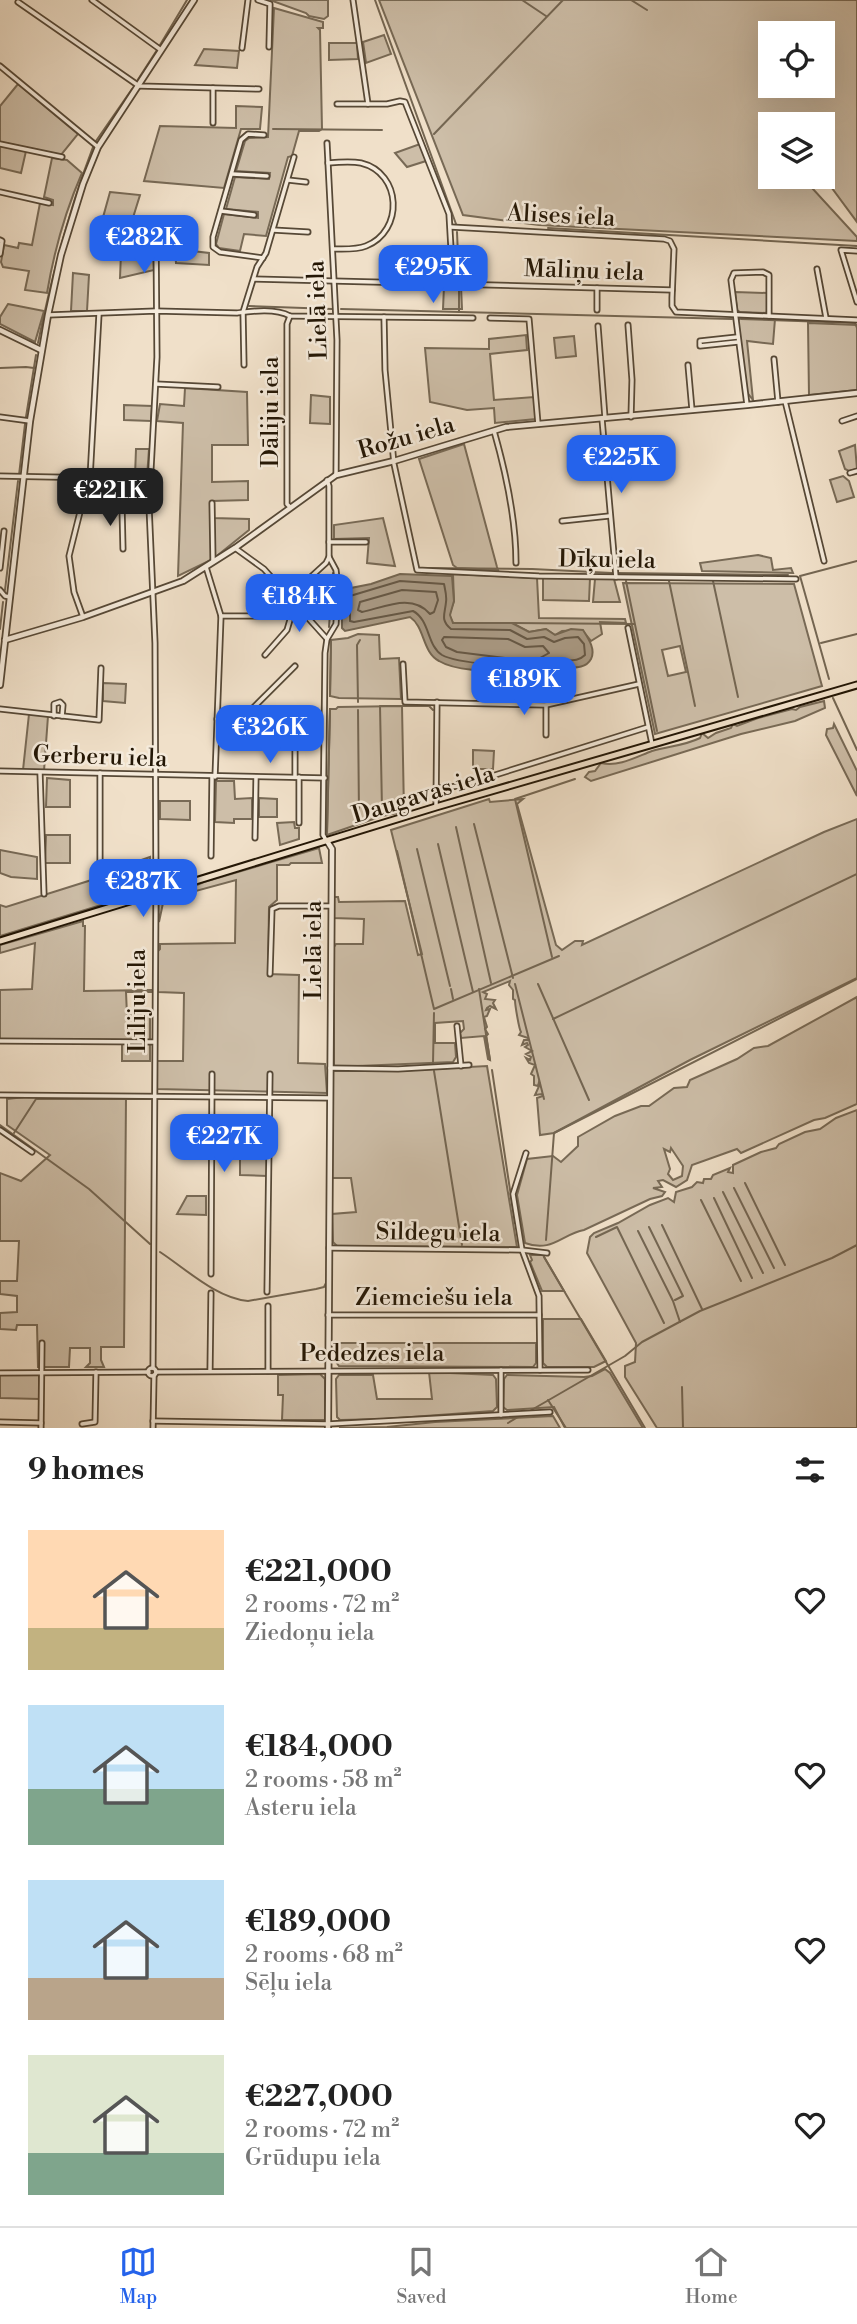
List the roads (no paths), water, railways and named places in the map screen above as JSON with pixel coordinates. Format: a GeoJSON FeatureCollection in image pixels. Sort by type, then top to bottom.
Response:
{"type":"FeatureCollection","features":[{"type":"Feature","properties":{"kind":"main road","name":"Daugavas iela"},"geometry":{"type":"LineString","coordinates":[[0,941],[436,807],[857,685]]}},
{"type":"Feature","properties":{"kind":"street"},"geometry":{"type":"LineString","coordinates":[[92,0],[162,50]]}},
{"type":"Feature","properties":{"kind":"street"},"geometry":{"type":"LineString","coordinates":[[0,685],[5,640],[5,597],[30,421],[47,315],[67,234],[98,147],[194,0]]}},
{"type":"Feature","properties":{"kind":"street"},"geometry":{"type":"LineString","coordinates":[[242,48],[248,0]]}},
{"type":"Feature","properties":{"kind":"street"},"geometry":{"type":"LineString","coordinates":[[258,0],[271,4],[269,47]]}},
{"type":"Feature","properties":{"kind":"street"},"geometry":{"type":"LineString","coordinates":[[353,0],[368,104]]}},
{"type":"Feature","properties":{"kind":"street"},"geometry":{"type":"LineString","coordinates":[[18,2],[139,86],[259,89]]}},
{"type":"Feature","properties":{"kind":"street"},"geometry":{"type":"LineString","coordinates":[[0,66],[98,147]]}},
{"type":"Feature","properties":{"kind":"street"},"geometry":{"type":"LineString","coordinates":[[213,88],[213,123]]}},
{"type":"Feature","properties":{"kind":"street"},"geometry":{"type":"LineString","coordinates":[[337,104],[405,102],[449,214],[453,284]]}},
{"type":"Feature","properties":{"kind":"street"},"geometry":{"type":"LineString","coordinates":[[263,258],[216,250],[213,247],[241,140],[245,135],[264,135]]}},
{"type":"Feature","properties":{"kind":"street","name":"Lielā iela"},"geometry":{"type":"LineString","coordinates":[[327,143],[336,316],[336,475]]}},
{"type":"Feature","properties":{"kind":"street"},"geometry":{"type":"LineString","coordinates":[[0,145],[62,158]]}},
{"type":"Feature","properties":{"kind":"street"},"geometry":{"type":"LineString","coordinates":[[244,365],[243,312],[257,267],[273,230],[293,157]]}},
{"type":"Feature","properties":{"kind":"street"},"geometry":{"type":"LineString","coordinates":[[328,163],[360,163],[375,169],[382,174],[391,188],[394,202],[390,224],[379,238],[363,247],[332,249]]}},
{"type":"Feature","properties":{"kind":"street"},"geometry":{"type":"LineString","coordinates":[[232,174],[267,176]]}},
{"type":"Feature","properties":{"kind":"street"},"geometry":{"type":"LineString","coordinates":[[288,180],[306,182]]}},
{"type":"Feature","properties":{"kind":"street"},"geometry":{"type":"LineString","coordinates":[[0,192],[50,202]]}},
{"type":"Feature","properties":{"kind":"street"},"geometry":{"type":"LineString","coordinates":[[221,211],[254,215]]}},
{"type":"Feature","properties":{"kind":"street","name":"Alises iela"},"geometry":{"type":"LineString","coordinates":[[450,227],[651,237],[670,241],[674,249],[672,290]]}},
{"type":"Feature","properties":{"kind":"street"},"geometry":{"type":"LineString","coordinates":[[273,230],[308,232]]}},
{"type":"Feature","properties":{"kind":"street","name":"Liliju iela"},"geometry":{"type":"LineString","coordinates":[[151,1370],[156,894],[154,593],[149,506],[156,384],[156,238]]}},
{"type":"Feature","properties":{"kind":"street"},"geometry":{"type":"LineString","coordinates":[[0,254],[1,240]]}},
{"type":"Feature","properties":{"kind":"street"},"geometry":{"type":"LineString","coordinates":[[857,251],[841,250],[857,302]]}},
{"type":"Feature","properties":{"kind":"street"},"geometry":{"type":"LineString","coordinates":[[817,269],[826,318]]}},
{"type":"Feature","properties":{"kind":"street"},"geometry":{"type":"LineString","coordinates":[[747,405],[731,280],[734,273],[763,272],[769,275],[769,316]]}},
{"type":"Feature","properties":{"kind":"street","name":"Māliņu iela"},"geometry":{"type":"LineString","coordinates":[[254,279],[672,290]]}},
{"type":"Feature","properties":{"kind":"street"},"geometry":{"type":"LineString","coordinates":[[597,288],[597,310]]}},
{"type":"Feature","properties":{"kind":"street"},"geometry":{"type":"LineString","coordinates":[[672,290],[674,310],[683,314],[857,320]]}},
{"type":"Feature","properties":{"kind":"street"},"geometry":{"type":"LineString","coordinates":[[47,315],[282,312],[290,316],[473,318]]}},
{"type":"Feature","properties":{"kind":"street"},"geometry":{"type":"LineString","coordinates":[[90,478],[99,314]]}},
{"type":"Feature","properties":{"kind":"street","name":"Dāliju iela"},"geometry":{"type":"LineString","coordinates":[[290,316],[287,324],[287,504],[290,507]]}},
{"type":"Feature","properties":{"kind":"street"},"geometry":{"type":"LineString","coordinates":[[384,317],[385,370],[394,461]]}},
{"type":"Feature","properties":{"kind":"street"},"geometry":{"type":"LineString","coordinates":[[490,318],[529,319],[538,424]]}},
{"type":"Feature","properties":{"kind":"street"},"geometry":{"type":"LineString","coordinates":[[628,325],[632,380],[631,417]]}},
{"type":"Feature","properties":{"kind":"street"},"geometry":{"type":"LineString","coordinates":[[598,326],[616,577]]}},
{"type":"Feature","properties":{"kind":"street"},"geometry":{"type":"LineString","coordinates":[[0,330],[41,350]]}},
{"type":"Feature","properties":{"kind":"street"},"geometry":{"type":"LineString","coordinates":[[738,340],[700,346],[700,341],[738,340]]}},
{"type":"Feature","properties":{"kind":"street"},"geometry":{"type":"LineString","coordinates":[[775,359],[781,401],[824,561]]}},
{"type":"Feature","properties":{"kind":"street"},"geometry":{"type":"LineString","coordinates":[[688,365],[692,410]]}},
{"type":"Feature","properties":{"kind":"street"},"geometry":{"type":"LineString","coordinates":[[156,384],[218,387]]}},
{"type":"Feature","properties":{"kind":"street","name":"Rožu iela"},"geometry":{"type":"LineString","coordinates":[[5,640],[83,617],[183,581],[235,548],[336,475],[394,461],[494,429],[857,393]]}},
{"type":"Feature","properties":{"kind":"street"},"geometry":{"type":"LineString","coordinates":[[744,394],[755,405]]}},
{"type":"Feature","properties":{"kind":"street"},"geometry":{"type":"LineString","coordinates":[[842,421],[857,416]]}},
{"type":"Feature","properties":{"kind":"street"},"geometry":{"type":"LineString","coordinates":[[0,417],[30,421]]}},
{"type":"Feature","properties":{"kind":"street"},"geometry":{"type":"LineString","coordinates":[[494,429],[506,479],[516,545],[516,563]]}},
{"type":"Feature","properties":{"kind":"street","name":"Dīķu iela"},"geometry":{"type":"LineString","coordinates":[[394,461],[417,570],[616,577],[796,579]]}},
{"type":"Feature","properties":{"kind":"street"},"geometry":{"type":"LineString","coordinates":[[850,473],[857,471]]}},
{"type":"Feature","properties":{"kind":"street"},"geometry":{"type":"LineString","coordinates":[[0,476],[150,479]]}},
{"type":"Feature","properties":{"kind":"street","name":"Lielā iela"},"geometry":{"type":"LineString","coordinates":[[327,480],[329,557],[336,570],[338,587],[336,624],[327,639],[325,653],[323,835],[332,849],[328,1426]]}},
{"type":"Feature","properties":{"kind":"street"},"geometry":{"type":"LineString","coordinates":[[212,503],[213,563]]}},
{"type":"Feature","properties":{"kind":"street"},"geometry":{"type":"LineString","coordinates":[[83,617],[74,592],[69,556],[80,512],[85,508],[149,506]]}},
{"type":"Feature","properties":{"kind":"street"},"geometry":{"type":"LineString","coordinates":[[122,507],[123,549]]}},
{"type":"Feature","properties":{"kind":"street"},"geometry":{"type":"LineString","coordinates":[[562,521],[610,516]]}},
{"type":"Feature","properties":{"kind":"street"},"geometry":{"type":"LineString","coordinates":[[0,568],[4,531]]}},
{"type":"Feature","properties":{"kind":"street"},"geometry":{"type":"LineString","coordinates":[[330,542],[366,542]]}},
{"type":"Feature","properties":{"kind":"street"},"geometry":{"type":"LineString","coordinates":[[235,548],[254,560],[327,639]]}},
{"type":"Feature","properties":{"kind":"street"},"geometry":{"type":"LineString","coordinates":[[290,596],[326,563],[329,557]]}},
{"type":"Feature","properties":{"kind":"street"},"geometry":{"type":"LineString","coordinates":[[206,567],[221,616],[211,856]]}},
{"type":"Feature","properties":{"kind":"street"},"geometry":{"type":"LineString","coordinates":[[0,590],[5,597]]}},
{"type":"Feature","properties":{"kind":"street"},"geometry":{"type":"LineString","coordinates":[[265,655],[287,630],[292,613],[290,596]]}},
{"type":"Feature","properties":{"kind":"street"},"geometry":{"type":"LineString","coordinates":[[292,613],[301,609]]}},
{"type":"Feature","properties":{"kind":"street"},"geometry":{"type":"LineString","coordinates":[[221,616],[272,616]]}},
{"type":"Feature","properties":{"kind":"street"},"geometry":{"type":"LineString","coordinates":[[628,628],[652,744]]}},
{"type":"Feature","properties":{"kind":"street"},"geometry":{"type":"LineString","coordinates":[[403,664],[405,702],[546,705],[639,684]]}},
{"type":"Feature","properties":{"kind":"street"},"geometry":{"type":"LineString","coordinates":[[217,719],[240,720],[295,666]]}},
{"type":"Feature","properties":{"kind":"street"},"geometry":{"type":"LineString","coordinates":[[0,709],[99,720],[101,668]]}},
{"type":"Feature","properties":{"kind":"street"},"geometry":{"type":"LineString","coordinates":[[54,716],[54,704],[60,702],[63,705],[62,716]]}},
{"type":"Feature","properties":{"kind":"street"},"geometry":{"type":"LineString","coordinates":[[436,807],[437,702]]}},
{"type":"Feature","properties":{"kind":"street"},"geometry":{"type":"LineString","coordinates":[[546,705],[546,735]]}},
{"type":"Feature","properties":{"kind":"street"},"geometry":{"type":"LineString","coordinates":[[436,788],[460,786],[648,727]]}},
{"type":"Feature","properties":{"kind":"street"},"geometry":{"type":"LineString","coordinates":[[216,740],[246,739]]}},
{"type":"Feature","properties":{"kind":"street"},"geometry":{"type":"LineString","coordinates":[[280,739],[295,740],[299,823]]}},
{"type":"Feature","properties":{"kind":"street","name":"Gerberu iela"},"geometry":{"type":"LineString","coordinates":[[0,771],[325,778]]}},
{"type":"Feature","properties":{"kind":"street"},"geometry":{"type":"LineString","coordinates":[[40,772],[44,894]]}},
{"type":"Feature","properties":{"kind":"street"},"geometry":{"type":"LineString","coordinates":[[100,773],[100,876]]}},
{"type":"Feature","properties":{"kind":"street"},"geometry":{"type":"LineString","coordinates":[[256,777],[256,838]]}},
{"type":"Feature","properties":{"kind":"street"},"geometry":{"type":"LineString","coordinates":[[270,974],[272,909],[279,906],[331,906]]}},
{"type":"Feature","properties":{"kind":"street"},"geometry":{"type":"LineString","coordinates":[[457,1026],[461,1066]]}},
{"type":"Feature","properties":{"kind":"street"},"geometry":{"type":"LineString","coordinates":[[0,1041],[154,1042]]}},
{"type":"Feature","properties":{"kind":"street"},"geometry":{"type":"LineString","coordinates":[[330,1068],[398,1069],[469,1065]]}},
{"type":"Feature","properties":{"kind":"street"},"geometry":{"type":"LineString","coordinates":[[211,1274],[212,1074]]}},
{"type":"Feature","properties":{"kind":"street"},"geometry":{"type":"LineString","coordinates":[[267,1292],[270,1074]]}},
{"type":"Feature","properties":{"kind":"street"},"geometry":{"type":"LineString","coordinates":[[0,1095],[330,1098]]}},
{"type":"Feature","properties":{"kind":"street"},"geometry":{"type":"LineString","coordinates":[[0,1130],[32,1152]]}},
{"type":"Feature","properties":{"kind":"street"},"geometry":{"type":"LineString","coordinates":[[526,1153],[513,1194],[522,1250],[539,1296],[540,1370]]}},
{"type":"Feature","properties":{"kind":"street","name":"Sildegu iela"},"geometry":{"type":"LineString","coordinates":[[328,1248],[522,1250],[547,1253]]}},
{"type":"Feature","properties":{"kind":"street"},"geometry":{"type":"LineString","coordinates":[[210,1371],[211,1293]]}},
{"type":"Feature","properties":{"kind":"street"},"geometry":{"type":"LineString","coordinates":[[268,1306],[268,1371]]}},
{"type":"Feature","properties":{"kind":"street","name":"Ziemciešu iela"},"geometry":{"type":"LineString","coordinates":[[328,1315],[539,1315]]}},
{"type":"Feature","properties":{"kind":"street"},"geometry":{"type":"LineString","coordinates":[[0,1422],[41,1425],[42,1343]]}},
{"type":"Feature","properties":{"kind":"street"},"geometry":{"type":"LineString","coordinates":[[0,1373],[151,1370],[155,1374],[153,1428]]}},
{"type":"Feature","properties":{"kind":"street"},"geometry":{"type":"LineString","coordinates":[[501,1370],[501,1415]]}},
{"type":"Feature","properties":{"kind":"street","name":"Pededzes iela"},"geometry":{"type":"LineString","coordinates":[[155,1374],[210,1371],[588,1370]]}},
{"type":"Feature","properties":{"kind":"street"},"geometry":{"type":"LineString","coordinates":[[82,1424],[95,1422],[96,1372]]}},
{"type":"Feature","properties":{"kind":"street"},"geometry":{"type":"LineString","coordinates":[[153,1421],[328,1426],[550,1412]]}},
{"type":"Feature","properties":{"kind":"water"},"geometry":{"type":"Polygon","coordinates":[[[400,574],[452,576],[454,601],[450,615],[453,623],[512,623],[529,632],[546,629],[555,635],[571,629],[583,630],[592,648],[591,659],[582,666],[540,674],[457,668],[433,657],[415,621],[410,617],[345,631],[342,628],[342,595],[346,589],[400,574]]]}},
{"type":"Feature","properties":{"kind":"waterway"},"geometry":{"type":"LineString","coordinates":[[160,45],[187,0]]}},
{"type":"Feature","properties":{"kind":"waterway"},"geometry":{"type":"LineString","coordinates":[[375,0],[456,224]]}},
{"type":"Feature","properties":{"kind":"waterway"},"geometry":{"type":"LineString","coordinates":[[522,0],[546,16]]}},
{"type":"Feature","properties":{"kind":"waterway"},"geometry":{"type":"LineString","coordinates":[[434,134],[563,0]]}},
{"type":"Feature","properties":{"kind":"waterway"},"geometry":{"type":"LineString","coordinates":[[631,0],[647,10]]}},
{"type":"Feature","properties":{"kind":"waterway"},"geometry":{"type":"LineString","coordinates":[[137,81],[157,50]]}},
{"type":"Feature","properties":{"kind":"waterway"},"geometry":{"type":"LineString","coordinates":[[96,141],[132,89]]}},
{"type":"Feature","properties":{"kind":"waterway"},"geometry":{"type":"LineString","coordinates":[[273,129],[382,130]]}},
{"type":"Feature","properties":{"kind":"waterway"},"geometry":{"type":"LineString","coordinates":[[38,343],[61,244],[93,147]]}},
{"type":"Feature","properties":{"kind":"waterway"},"geometry":{"type":"LineString","coordinates":[[548,228],[857,246]]}},
{"type":"Feature","properties":{"kind":"waterway"},"geometry":{"type":"LineString","coordinates":[[457,232],[459,279]]}},
{"type":"Feature","properties":{"kind":"waterway"},"geometry":{"type":"LineString","coordinates":[[459,288],[459,312]]}},
{"type":"Feature","properties":{"kind":"waterway"},"geometry":{"type":"LineString","coordinates":[[249,306],[332,309]]}},
{"type":"Feature","properties":{"kind":"waterway"},"geometry":{"type":"LineString","coordinates":[[341,309],[732,319]]}},
{"type":"Feature","properties":{"kind":"waterway"},"geometry":{"type":"LineString","coordinates":[[741,319],[855,323],[857,328]]}},
{"type":"Feature","properties":{"kind":"waterway"},"geometry":{"type":"LineString","coordinates":[[26,417],[36,355]]}},
{"type":"Feature","properties":{"kind":"waterway"},"geometry":{"type":"LineString","coordinates":[[0,368],[34,368]]}},
{"type":"Feature","properties":{"kind":"waterway"},"geometry":{"type":"LineString","coordinates":[[19,475],[25,424]]}},
{"type":"Feature","properties":{"kind":"waterway"},"geometry":{"type":"LineString","coordinates":[[5,590],[18,481]]}},
{"type":"Feature","properties":{"kind":"waterway"},"geometry":{"type":"LineString","coordinates":[[829,679],[800,576],[857,561]]}},
{"type":"Feature","properties":{"kind":"waterway"},"geometry":{"type":"LineString","coordinates":[[421,568],[612,573]]}},
{"type":"Feature","properties":{"kind":"waterway"},"geometry":{"type":"LineString","coordinates":[[329,627],[333,573]]}},
{"type":"Feature","properties":{"kind":"waterway"},"geometry":{"type":"LineString","coordinates":[[618,573],[788,575]]}},
{"type":"Feature","properties":{"kind":"waterway"},"geometry":{"type":"LineString","coordinates":[[626,581],[657,731]]}},
{"type":"Feature","properties":{"kind":"waterway"},"geometry":{"type":"LineString","coordinates":[[669,581],[695,706]]}},
{"type":"Feature","properties":{"kind":"waterway"},"geometry":{"type":"LineString","coordinates":[[713,581],[738,697]]}},
{"type":"Feature","properties":{"kind":"waterway"},"geometry":{"type":"LineString","coordinates":[[0,629],[3,602]]}},
{"type":"Feature","properties":{"kind":"waterway"},"geometry":{"type":"LineString","coordinates":[[512,623],[634,624]]}},
{"type":"Feature","properties":{"kind":"waterway"},"geometry":{"type":"LineString","coordinates":[[821,643],[857,634]]}},
{"type":"Feature","properties":{"kind":"waterway"},"geometry":{"type":"LineString","coordinates":[[330,696],[331,640]]}},
{"type":"Feature","properties":{"kind":"waterway"},"geometry":{"type":"LineString","coordinates":[[358,702],[357,645],[360,640]]}},
{"type":"Feature","properties":{"kind":"waterway"},"geometry":{"type":"LineString","coordinates":[[833,698],[857,750]]}},
{"type":"Feature","properties":{"kind":"waterway"},"geometry":{"type":"LineString","coordinates":[[382,809],[380,706],[429,706],[433,710]]}},
{"type":"Feature","properties":{"kind":"waterway"},"geometry":{"type":"LineString","coordinates":[[327,831],[330,709]]}},
{"type":"Feature","properties":{"kind":"waterway"},"geometry":{"type":"LineString","coordinates":[[358,710],[359,815]]}},
{"type":"Feature","properties":{"kind":"waterway"},"geometry":{"type":"LineString","coordinates":[[552,957],[515,799],[575,779]]}},
{"type":"Feature","properties":{"kind":"waterway"},"geometry":{"type":"LineString","coordinates":[[474,824],[513,978]]}},
{"type":"Feature","properties":{"kind":"waterway"},"geometry":{"type":"LineString","coordinates":[[456,827],[491,983]]}},
{"type":"Feature","properties":{"kind":"waterway"},"geometry":{"type":"LineString","coordinates":[[438,844],[473,992]]}},
{"type":"Feature","properties":{"kind":"waterway"},"geometry":{"type":"LineString","coordinates":[[417,849],[450,986]]}},
{"type":"Feature","properties":{"kind":"waterway"},"geometry":{"type":"LineString","coordinates":[[397,851],[434,1009],[559,956]]}},
{"type":"Feature","properties":{"kind":"waterway"},"geometry":{"type":"LineString","coordinates":[[553,1019],[857,874]]}},
{"type":"Feature","properties":{"kind":"waterway"},"geometry":{"type":"LineString","coordinates":[[546,1240],[554,1133],[857,979]]}},
{"type":"Feature","properties":{"kind":"waterway"},"geometry":{"type":"LineString","coordinates":[[515,984],[544,1099]]}},
{"type":"Feature","properties":{"kind":"waterway"},"geometry":{"type":"LineString","coordinates":[[538,984],[589,1100]]}},
{"type":"Feature","properties":{"kind":"waterway"},"geometry":{"type":"LineString","coordinates":[[451,989],[453,999]]}},
{"type":"Feature","properties":{"kind":"waterway"},"geometry":{"type":"LineString","coordinates":[[479,989],[490,1060]]}},
{"type":"Feature","properties":{"kind":"waterway"},"geometry":{"type":"LineString","coordinates":[[433,1063],[434,1013]]}},
{"type":"Feature","properties":{"kind":"waterway"},"geometry":{"type":"LineString","coordinates":[[492,1070],[515,1223]]}},
{"type":"Feature","properties":{"kind":"waterway"},"geometry":{"type":"LineString","coordinates":[[434,1071],[462,1245]]}},
{"type":"Feature","properties":{"kind":"waterway"},"geometry":{"type":"LineString","coordinates":[[14,1133],[36,1099],[150,1099]]}},
{"type":"Feature","properties":{"kind":"waterway"},"geometry":{"type":"LineString","coordinates":[[0,1125],[89,1189],[150,1244]]}},
{"type":"Feature","properties":{"kind":"waterway"},"geometry":{"type":"LineString","coordinates":[[745,1183],[785,1265]]}},
{"type":"Feature","properties":{"kind":"waterway"},"geometry":{"type":"LineString","coordinates":[[734,1188],[774,1268]]}},
{"type":"Feature","properties":{"kind":"waterway"},"geometry":{"type":"LineString","coordinates":[[723,1192],[763,1273]]}},
{"type":"Feature","properties":{"kind":"waterway"},"geometry":{"type":"LineString","coordinates":[[714,1198],[752,1278]]}},
{"type":"Feature","properties":{"kind":"waterway"},"geometry":{"type":"LineString","coordinates":[[701,1200],[741,1281]]}},
{"type":"Feature","properties":{"kind":"waterway"},"geometry":{"type":"LineString","coordinates":[[662,1225],[702,1309]]}},
{"type":"Feature","properties":{"kind":"waterway"},"geometry":{"type":"LineString","coordinates":[[596,1237],[617,1227],[664,1323]]}},
{"type":"Feature","properties":{"kind":"waterway"},"geometry":{"type":"LineString","coordinates":[[649,1227],[683,1296],[675,1300]]}},
{"type":"Feature","properties":{"kind":"waterway"},"geometry":{"type":"LineString","coordinates":[[638,1231],[673,1301],[680,1322]]}},
{"type":"Feature","properties":{"kind":"waterway"},"geometry":{"type":"LineString","coordinates":[[528,1412],[625,1356],[642,1342],[700,1311],[832,1258],[857,1245]]}},
{"type":"Feature","properties":{"kind":"waterway"},"geometry":{"type":"LineString","coordinates":[[160,1252],[213,1289],[236,1299],[248,1301],[316,1289],[324,1287],[326,1283]]}},
{"type":"Feature","properties":{"kind":"waterway"},"geometry":{"type":"LineString","coordinates":[[544,1257],[645,1428]]}},
{"type":"Feature","properties":{"kind":"waterway"},"geometry":{"type":"LineString","coordinates":[[682,1387],[683,1428]]}},
{"type":"Feature","properties":{"kind":"waterway"},"geometry":{"type":"LineString","coordinates":[[548,1400],[566,1428]]}},
{"type":"Feature","properties":{"kind":"waterway"},"geometry":{"type":"LineString","coordinates":[[508,1423],[523,1414]]}}]}
